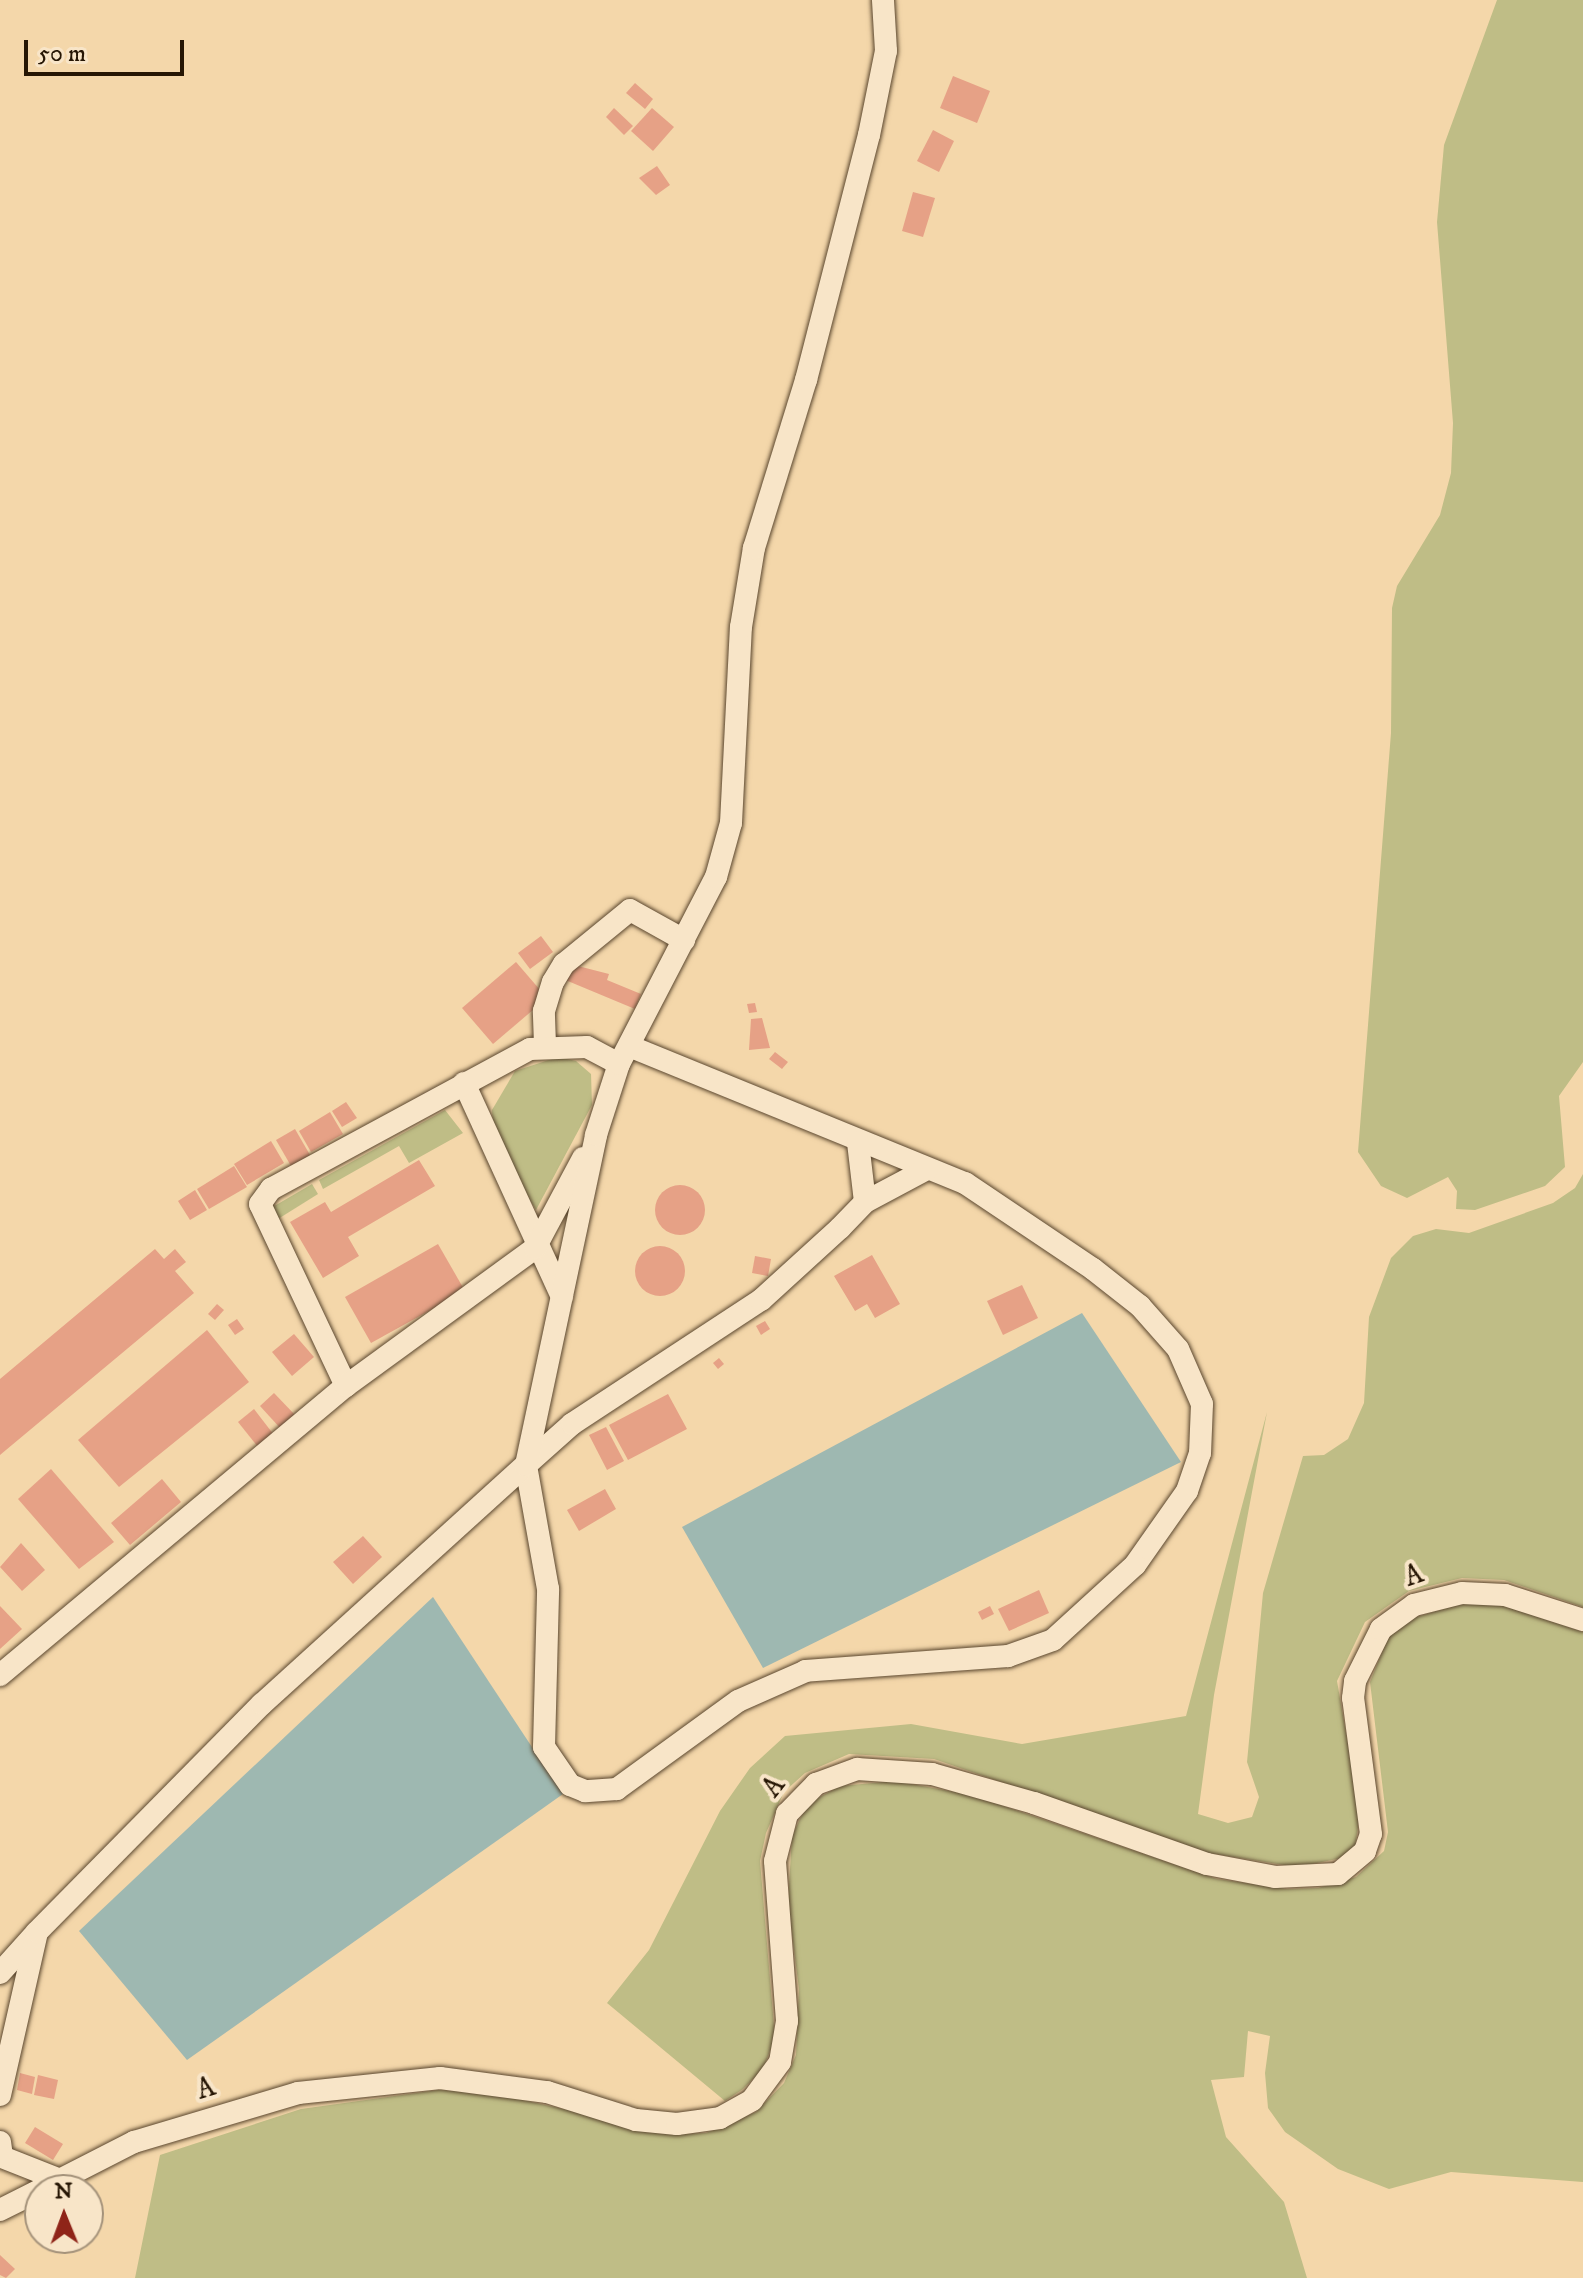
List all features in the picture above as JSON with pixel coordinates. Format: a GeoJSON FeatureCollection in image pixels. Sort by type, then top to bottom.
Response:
{"type":"FeatureCollection","features":[{"type":"Feature","properties":{"kind":"street"},"geometry":{"type":"LineString","coordinates":[[346,1386],[260,1204],[271,1189],[464,1083],[545,1045],[587,1047],[624,1055],[965,1183],[1140,1306],[1178,1349],[1202,1404],[1200,1453],[1187,1491],[1135,1565],[1053,1640],[1008,1656],[806,1671],[738,1701],[617,1789],[585,1791],[570,1785],[554,1769],[544,1747],[548,1589],[526,1465],[596,1135],[624,1055],[716,877],[731,823],[741,627],[754,548],[806,380],[869,135],[886,51],[883,0]]}},
{"type":"Feature","properties":{"kind":"street"},"geometry":{"type":"LineString","coordinates":[[545,1045],[544,1011],[553,982],[564,964],[630,910],[684,940]]}},
{"type":"Feature","properties":{"kind":"street"},"geometry":{"type":"LineString","coordinates":[[464,1083],[535,1248],[562,1297]]}},
{"type":"Feature","properties":{"kind":"street"},"geometry":{"type":"LineString","coordinates":[[0,1675],[346,1386],[535,1248],[596,1135]]}},
{"type":"Feature","properties":{"kind":"street"},"geometry":{"type":"LineString","coordinates":[[858,1142],[865,1202]]}},
{"type":"Feature","properties":{"kind":"street"},"geometry":{"type":"LineString","coordinates":[[0,1973],[262,1704],[572,1424],[761,1300],[865,1202],[927,1169]]}},
{"type":"Feature","properties":{"kind":"street","name":"A"},"geometry":{"type":"LineString","coordinates":[[72,2174],[134,2142],[298,2093],[440,2078],[547,2092],[636,2120],[677,2124],[720,2118],[752,2100],[780,2062],[787,2021],[775,1861],[787,1814],[816,1784],[857,1769],[932,1774],[1034,1803],[1207,1864],[1275,1877],[1338,1874],[1354,1864],[1371,1834],[1353,1698],[1355,1681],[1381,1629],[1414,1605],[1462,1593],[1505,1595],[1583,1620]]}},
{"type":"Feature","properties":{"kind":"street"},"geometry":{"type":"LineString","coordinates":[[0,2095],[4,2052],[37,1932]]}},
{"type":"Feature","properties":{"kind":"street"},"geometry":{"type":"LineString","coordinates":[[0,2142],[2,2157],[28,2174]]}},
{"type":"Feature","properties":{"kind":"street","name":"A"},"geometry":{"type":"LineString","coordinates":[[0,2210],[24,2198]]}},
{"type":"Feature","properties":{"kind":"shaded area"},"geometry":{"type":"Polygon","coordinates":[[[1497,0],[1583,0],[1583,1062],[1559,1096],[1565,1167],[1545,1186],[1475,1210],[1456,1209],[1457,1191],[1448,1177],[1407,1198],[1381,1186],[1358,1152],[1391,733],[1392,608],[1397,586],[1440,515],[1451,473],[1453,423],[1437,222],[1444,145],[1497,0]]]}},
{"type":"Feature","properties":{"kind":"shaded area"},"geometry":{"type":"Polygon","coordinates":[[[558,1057],[576,1061],[591,1074],[592,1105],[536,1210],[494,1140],[492,1110],[515,1071],[558,1057]]]}},
{"type":"Feature","properties":{"kind":"shaded area"},"geometry":{"type":"Polygon","coordinates":[[[445,1110],[463,1133],[409,1163],[399,1146],[323,1189],[319,1180],[445,1110]]]}},
{"type":"Feature","properties":{"kind":"shaded area"},"geometry":{"type":"Polygon","coordinates":[[[1583,1174],[1583,1607],[1504,1580],[1462,1578],[1409,1591],[1365,1622],[1337,1681],[1360,1814],[1355,1847],[1347,1857],[1297,1867],[1208,1853],[934,1759],[849,1754],[805,1773],[784,1792],[766,1833],[760,1861],[775,2038],[763,2069],[743,2089],[725,2101],[607,2003],[649,1950],[720,1811],[750,1768],[785,1736],[911,1724],[1022,1744],[1186,1716],[1267,1412],[1214,1695],[1198,1814],[1228,1823],[1252,1817],[1259,1797],[1247,1762],[1263,1593],[1303,1456],[1324,1455],[1348,1439],[1364,1403],[1369,1317],[1391,1258],[1413,1236],[1436,1229],[1469,1233],[1553,1203],[1575,1188],[1583,1174]]]}},
{"type":"Feature","properties":{"kind":"shaded area"},"geometry":{"type":"Polygon","coordinates":[[[312,1184],[318,1194],[278,1219],[271,1208],[312,1184]]]}},
{"type":"Feature","properties":{"kind":"shaded area"},"geometry":{"type":"Polygon","coordinates":[[[1464,1603],[1501,1605],[1583,1632],[1583,2182],[1451,2172],[1389,2189],[1338,2169],[1285,2132],[1268,2108],[1265,2073],[1270,2036],[1248,2031],[1244,2077],[1211,2080],[1226,2137],[1284,2202],[1307,2278],[135,2278],[160,2155],[301,2109],[438,2090],[486,2092],[676,2134],[706,2133],[756,2112],[784,2083],[796,2055],[799,1989],[788,1903],[792,1836],[807,1804],[840,1786],[895,1781],[971,1795],[1217,1879],[1287,1889],[1318,1888],[1356,1877],[1384,1851],[1388,1832],[1370,1682],[1389,1635],[1403,1621],[1464,1603]]]}},
{"type":"Feature","properties":{"kind":"water"},"geometry":{"type":"Polygon","coordinates":[[[1082,1313],[1181,1462],[763,1668],[682,1527],[1082,1313]]]}},
{"type":"Feature","properties":{"kind":"water"},"geometry":{"type":"Polygon","coordinates":[[[433,1597],[563,1794],[187,2060],[79,1931],[433,1597]]]}},
{"type":"Feature","properties":{"kind":"building"},"geometry":{"type":"Polygon","coordinates":[[[953,76],[990,91],[977,123],[940,108],[953,76]]]}},
{"type":"Feature","properties":{"kind":"building"},"geometry":{"type":"Polygon","coordinates":[[[635,83],[653,99],[645,109],[626,93],[635,83]]]}},
{"type":"Feature","properties":{"kind":"building"},"geometry":{"type":"Polygon","coordinates":[[[614,108],[633,126],[624,135],[606,117],[614,108]]]}},
{"type":"Feature","properties":{"kind":"building"},"geometry":{"type":"Polygon","coordinates":[[[652,108],[674,127],[653,151],[631,131],[652,108]]]}},
{"type":"Feature","properties":{"kind":"building"},"geometry":{"type":"Polygon","coordinates":[[[933,130],[954,141],[939,172],[917,161],[933,130]]]}},
{"type":"Feature","properties":{"kind":"building"},"geometry":{"type":"Polygon","coordinates":[[[657,166],[670,185],[656,195],[639,178],[657,166]]]}},
{"type":"Feature","properties":{"kind":"building"},"geometry":{"type":"Polygon","coordinates":[[[913,192],[935,198],[923,237],[902,231],[913,192]]]}},
{"type":"Feature","properties":{"kind":"building"},"geometry":{"type":"Polygon","coordinates":[[[541,936],[553,952],[530,969],[518,953],[541,936]]]}},
{"type":"Feature","properties":{"kind":"building"},"geometry":{"type":"Polygon","coordinates":[[[516,962],[547,998],[493,1044],[462,1008],[516,962]]]}},
{"type":"Feature","properties":{"kind":"building"},"geometry":{"type":"Polygon","coordinates":[[[570,964],[609,974],[607,980],[641,994],[635,1009],[563,979],[570,964]]]}},
{"type":"Feature","properties":{"kind":"building"},"geometry":{"type":"Polygon","coordinates":[[[755,1003],[757,1012],[749,1013],[747,1004],[755,1003]]]}},
{"type":"Feature","properties":{"kind":"building"},"geometry":{"type":"Polygon","coordinates":[[[762,1018],[770,1048],[749,1050],[751,1019],[762,1018]]]}},
{"type":"Feature","properties":{"kind":"building"},"geometry":{"type":"Polygon","coordinates":[[[775,1052],[788,1062],[782,1069],[769,1059],[775,1052]]]}},
{"type":"Feature","properties":{"kind":"building"},"geometry":{"type":"Polygon","coordinates":[[[346,1102],[357,1118],[342,1127],[332,1111],[346,1102]]]}},
{"type":"Feature","properties":{"kind":"building"},"geometry":{"type":"Polygon","coordinates":[[[330,1112],[343,1134],[311,1152],[299,1131],[330,1112]]]}},
{"type":"Feature","properties":{"kind":"building"},"geometry":{"type":"Polygon","coordinates":[[[295,1129],[310,1155],[291,1166],[276,1140],[295,1129]]]}},
{"type":"Feature","properties":{"kind":"building"},"geometry":{"type":"Polygon","coordinates":[[[271,1141],[284,1163],[247,1185],[234,1164],[271,1141]]]}},
{"type":"Feature","properties":{"kind":"building"},"geometry":{"type":"Polygon","coordinates":[[[419,1160],[435,1186],[348,1237],[359,1256],[323,1278],[290,1222],[325,1202],[331,1212],[419,1160]]]}},
{"type":"Feature","properties":{"kind":"building"},"geometry":{"type":"Polygon","coordinates":[[[234,1166],[247,1187],[209,1209],[197,1189],[234,1166]]]}},
{"type":"Feature","properties":{"kind":"building"},"geometry":{"type":"Polygon","coordinates":[[[680,1185],[697,1193],[705,1210],[697,1227],[680,1235],[663,1227],[655,1210],[663,1193],[680,1185]]]}},
{"type":"Feature","properties":{"kind":"building"},"geometry":{"type":"Polygon","coordinates":[[[195,1190],[207,1210],[190,1220],[178,1201],[195,1190]]]}},
{"type":"Feature","properties":{"kind":"building"},"geometry":{"type":"Polygon","coordinates":[[[438,1244],[465,1291],[371,1343],[345,1297],[438,1244]]]}},
{"type":"Feature","properties":{"kind":"building"},"geometry":{"type":"Polygon","coordinates":[[[660,1246],[678,1253],[685,1271],[678,1289],[660,1296],[642,1289],[635,1271],[642,1253],[660,1246]]]}},
{"type":"Feature","properties":{"kind":"building"},"geometry":{"type":"Polygon","coordinates":[[[155,1249],[164,1259],[175,1249],[186,1262],[175,1271],[194,1293],[0,1455],[0,1379],[155,1249]]]}},
{"type":"Feature","properties":{"kind":"building"},"geometry":{"type":"Polygon","coordinates":[[[872,1255],[900,1304],[875,1318],[867,1304],[855,1311],[834,1276],[872,1255]]]}},
{"type":"Feature","properties":{"kind":"building"},"geometry":{"type":"Polygon","coordinates":[[[755,1256],[771,1259],[768,1276],[752,1273],[755,1256]]]}},
{"type":"Feature","properties":{"kind":"building"},"geometry":{"type":"Polygon","coordinates":[[[1022,1285],[1038,1318],[1003,1335],[987,1301],[1022,1285]]]}},
{"type":"Feature","properties":{"kind":"building"},"geometry":{"type":"Polygon","coordinates":[[[217,1304],[224,1310],[215,1320],[208,1314],[217,1304]]]}},
{"type":"Feature","properties":{"kind":"building"},"geometry":{"type":"Polygon","coordinates":[[[237,1319],[244,1329],[235,1335],[228,1325],[237,1319]]]}},
{"type":"Feature","properties":{"kind":"building"},"geometry":{"type":"Polygon","coordinates":[[[765,1321],[770,1329],[761,1335],[756,1326],[765,1321]]]}},
{"type":"Feature","properties":{"kind":"building"},"geometry":{"type":"Polygon","coordinates":[[[207,1330],[249,1382],[119,1487],[78,1440],[207,1330]]]}},
{"type":"Feature","properties":{"kind":"building"},"geometry":{"type":"Polygon","coordinates":[[[294,1334],[314,1357],[292,1376],[272,1352],[294,1334]]]}},
{"type":"Feature","properties":{"kind":"building"},"geometry":{"type":"Polygon","coordinates":[[[719,1358],[724,1364],[718,1369],[713,1363],[719,1358]]]}},
{"type":"Feature","properties":{"kind":"building"},"geometry":{"type":"Polygon","coordinates":[[[274,1393],[296,1416],[281,1429],[260,1406],[274,1393]]]}},
{"type":"Feature","properties":{"kind":"building"},"geometry":{"type":"Polygon","coordinates":[[[668,1394],[687,1429],[628,1460],[609,1425],[668,1394]]]}},
{"type":"Feature","properties":{"kind":"building"},"geometry":{"type":"Polygon","coordinates":[[[254,1409],[274,1435],[258,1447],[238,1422],[254,1409]]]}},
{"type":"Feature","properties":{"kind":"building"},"geometry":{"type":"Polygon","coordinates":[[[606,1427],[624,1461],[607,1470],[589,1435],[606,1427]]]}},
{"type":"Feature","properties":{"kind":"building"},"geometry":{"type":"Polygon","coordinates":[[[51,1469],[114,1542],[79,1569],[18,1499],[51,1469]]]}},
{"type":"Feature","properties":{"kind":"building"},"geometry":{"type":"Polygon","coordinates":[[[162,1479],[181,1502],[130,1545],[111,1523],[162,1479]]]}},
{"type":"Feature","properties":{"kind":"building"},"geometry":{"type":"Polygon","coordinates":[[[605,1489],[616,1509],[579,1531],[567,1510],[605,1489]]]}},
{"type":"Feature","properties":{"kind":"building"},"geometry":{"type":"Polygon","coordinates":[[[363,1536],[382,1557],[353,1584],[333,1562],[363,1536]]]}},
{"type":"Feature","properties":{"kind":"building"},"geometry":{"type":"Polygon","coordinates":[[[21,1543],[45,1570],[22,1591],[0,1567],[21,1543]]]}},
{"type":"Feature","properties":{"kind":"building"},"geometry":{"type":"Polygon","coordinates":[[[1039,1590],[1049,1613],[1009,1631],[998,1609],[1039,1590]]]}},
{"type":"Feature","properties":{"kind":"building"},"geometry":{"type":"Polygon","coordinates":[[[0,1606],[22,1629],[0,1649],[0,1606]]]}},
{"type":"Feature","properties":{"kind":"building"},"geometry":{"type":"Polygon","coordinates":[[[990,1606],[994,1614],[982,1620],[978,1612],[990,1606]]]}},
{"type":"Feature","properties":{"kind":"building"},"geometry":{"type":"Polygon","coordinates":[[[20,2073],[35,2077],[32,2094],[17,2090],[20,2073]]]}},
{"type":"Feature","properties":{"kind":"building"},"geometry":{"type":"Polygon","coordinates":[[[38,2075],[58,2080],[54,2099],[34,2095],[38,2075]]]}},
{"type":"Feature","properties":{"kind":"building"},"geometry":{"type":"Polygon","coordinates":[[[35,2127],[63,2144],[53,2160],[25,2143],[35,2127]]]}},
{"type":"Feature","properties":{"kind":"building"},"geometry":{"type":"Polygon","coordinates":[[[0,2255],[15,2269],[6,2278],[0,2275],[0,2255]]]}}]}
